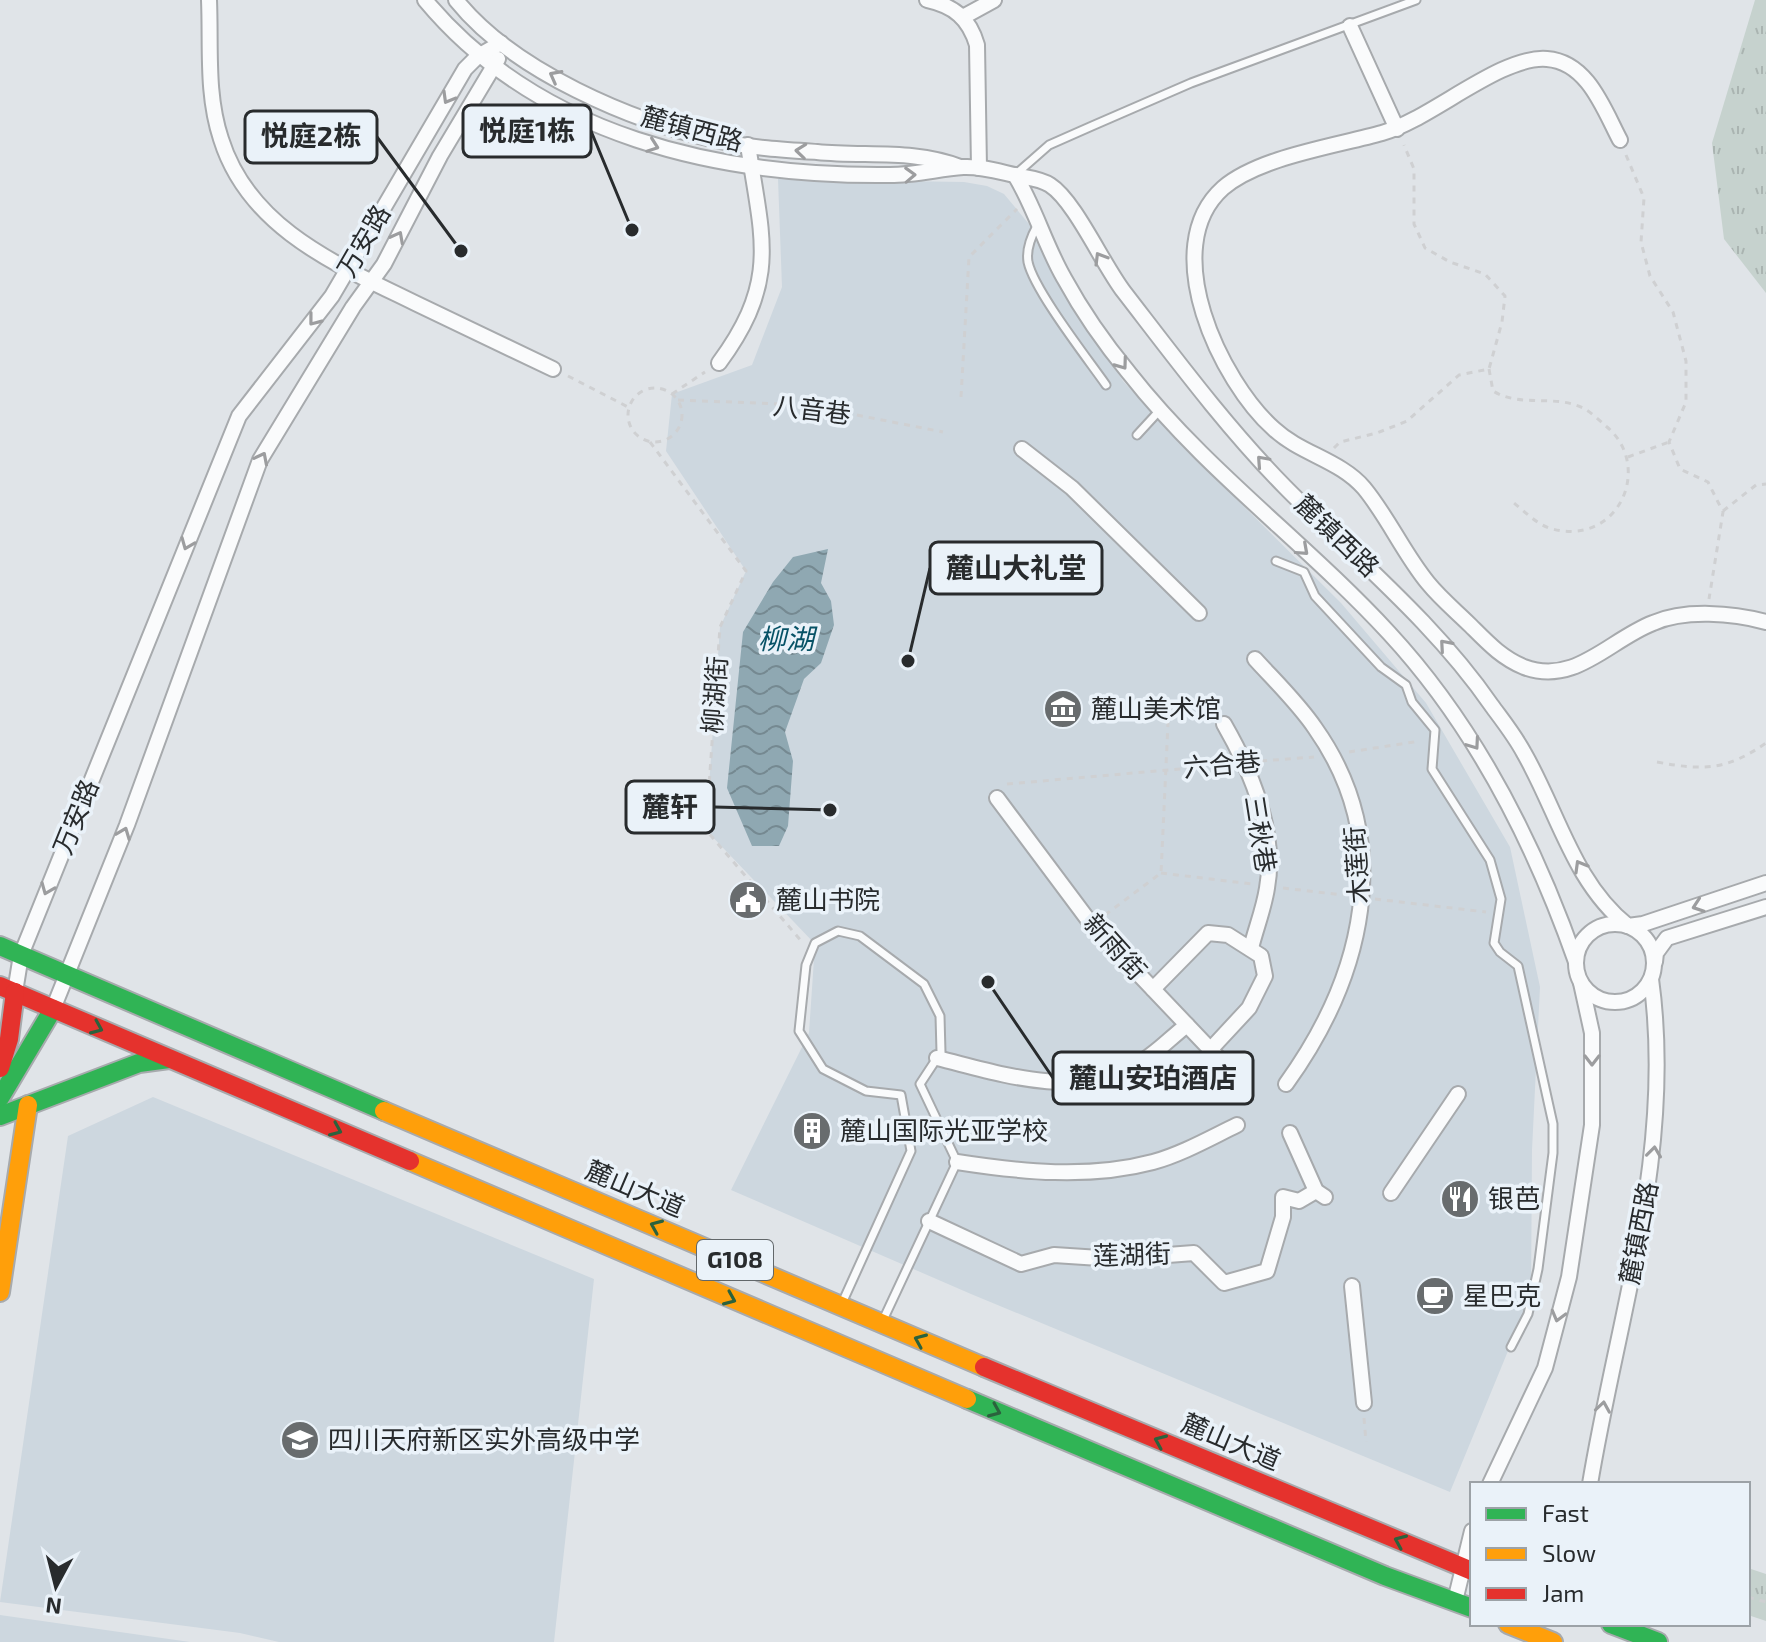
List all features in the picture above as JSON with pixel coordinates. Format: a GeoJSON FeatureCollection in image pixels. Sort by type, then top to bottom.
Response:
{"type":"FeatureCollection","features":[{"type":"Feature","properties":{"kind":"main road","name":"麓山大道"},"geometry":{"type":"LineString","coordinates":[[0,946],[881,1324],[1466,1569]]}},
{"type":"Feature","properties":{"kind":"main road","name":"G108"},"geometry":{"type":"LineString","coordinates":[[8,989],[1286,1534],[1464,1604]]}},
{"type":"Feature","properties":{"kind":"main road"},"geometry":{"type":"LineString","coordinates":[[0,1068],[9,1039],[8,989]]}},
{"type":"Feature","properties":{"kind":"main road"},"geometry":{"type":"LineString","coordinates":[[0,1098],[53,1009]]}},
{"type":"Feature","properties":{"kind":"main road"},"geometry":{"type":"LineString","coordinates":[[0,1116],[139,1063],[169,1059]]}},
{"type":"Feature","properties":{"kind":"main road"},"geometry":{"type":"LineString","coordinates":[[0,1292],[28,1105]]}},
{"type":"Feature","properties":{"kind":"main road"},"geometry":{"type":"LineString","coordinates":[[1616,1626],[1658,1642]]}},
{"type":"Feature","properties":{"kind":"main road"},"geometry":{"type":"LineString","coordinates":[[1519,1630],[1553,1636]]}},
{"type":"Feature","properties":{"kind":"street"},"geometry":{"type":"LineString","coordinates":[[209,0],[212,96],[230,166],[260,208],[309,248],[346,271],[553,369]]}},
{"type":"Feature","properties":{"kind":"street"},"geometry":{"type":"LineString","coordinates":[[425,0],[478,56],[496,68],[603,127],[668,151],[752,169],[889,175],[926,174],[961,167]]}},
{"type":"Feature","properties":{"kind":"street","name":"麓镇西路"},"geometry":{"type":"LineString","coordinates":[[456,0],[501,43],[617,108],[674,128],[748,145],[830,154],[936,157],[961,167],[1015,175],[1051,185],[1066,201],[1106,269],[1235,431],[1284,486],[1416,612],[1469,672],[1524,753],[1564,839],[1598,899],[1628,926]]}},
{"type":"Feature","properties":{"kind":"street"},"geometry":{"type":"LineString","coordinates":[[927,0],[963,17],[977,45],[979,168]]}},
{"type":"Feature","properties":{"kind":"street"},"geometry":{"type":"LineString","coordinates":[[963,17],[994,0]]}},
{"type":"Feature","properties":{"kind":"street"},"geometry":{"type":"LineString","coordinates":[[1350,26],[1397,129]]}},
{"type":"Feature","properties":{"kind":"street","name":"万安路"},"geometry":{"type":"LineString","coordinates":[[8,989],[239,416],[332,296],[465,69],[478,56],[501,43]]}},
{"type":"Feature","properties":{"kind":"street","name":"万安路"},"geometry":{"type":"LineString","coordinates":[[53,1009],[69,975],[260,460],[384,264],[440,156],[496,68],[501,43]]}},
{"type":"Feature","properties":{"kind":"street"},"geometry":{"type":"LineString","coordinates":[[1620,140],[1588,81],[1569,67],[1547,59],[1516,64],[1397,129],[1261,166],[1223,189],[1202,218],[1195,260],[1196,289],[1211,338],[1248,401],[1274,430],[1345,470],[1363,488],[1429,584],[1501,656],[1527,668],[1550,673],[1575,668],[1655,621],[1707,614],[1766,622]]}},
{"type":"Feature","properties":{"kind":"street"},"geometry":{"type":"LineString","coordinates":[[719,363],[740,333],[755,301],[762,274],[764,242],[748,145]]}},
{"type":"Feature","properties":{"kind":"street"},"geometry":{"type":"LineString","coordinates":[[1015,175],[1065,280],[1160,410],[1390,634],[1439,693],[1486,761],[1516,820],[1576,962],[1592,1033],[1592,1125],[1569,1277],[1545,1368],[1491,1482]]}},
{"type":"Feature","properties":{"kind":"street"},"geometry":{"type":"LineString","coordinates":[[1022,449],[1072,488],[1199,613]]}},
{"type":"Feature","properties":{"kind":"street","name":"木莲街"},"geometry":{"type":"LineString","coordinates":[[1255,659],[1315,728],[1342,778],[1359,833],[1364,898],[1358,935],[1326,1024],[1286,1084]]}},
{"type":"Feature","properties":{"kind":"street","name":"三秋巷"},"geometry":{"type":"LineString","coordinates":[[1224,724],[1246,763],[1266,836],[1268,886],[1251,948]]}},
{"type":"Feature","properties":{"kind":"street","name":"新雨街"},"geometry":{"type":"LineString","coordinates":[[997,798],[1092,925],[1245,1086]]}},
{"type":"Feature","properties":{"kind":"street"},"geometry":{"type":"LineString","coordinates":[[1576,962],[1583,940],[1603,925],[1628,926],[1653,921],[1766,883]]}},
{"type":"Feature","properties":{"kind":"street"},"geometry":{"type":"LineString","coordinates":[[1581,983],[1597,998],[1618,1002],[1638,995],[1653,973],[1656,953],[1667,938],[1766,907]]}},
{"type":"Feature","properties":{"kind":"street"},"geometry":{"type":"LineString","coordinates":[[1628,926],[1648,941],[1653,973]]}},
{"type":"Feature","properties":{"kind":"street"},"geometry":{"type":"LineString","coordinates":[[1153,989],[1208,933],[1228,935],[1261,956],[1265,976],[1249,1008],[1210,1050]]}},
{"type":"Feature","properties":{"kind":"street","name":"麓镇西路"},"geometry":{"type":"LineString","coordinates":[[1590,1482],[1607,1382],[1646,1213],[1658,1120],[1653,973]]}},
{"type":"Feature","properties":{"kind":"street"},"geometry":{"type":"LineString","coordinates":[[937,1058],[1038,1082],[1085,1082],[1135,1066],[1187,1025]]}},
{"type":"Feature","properties":{"kind":"street"},"geometry":{"type":"LineString","coordinates":[[1391,1193],[1458,1094]]}},
{"type":"Feature","properties":{"kind":"street"},"geometry":{"type":"LineString","coordinates":[[957,1162],[1007,1170],[1109,1170],[1154,1162],[1237,1125]]}},
{"type":"Feature","properties":{"kind":"street","name":"莲湖街"},"geometry":{"type":"LineString","coordinates":[[929,1221],[1021,1264],[1054,1255],[1115,1259],[1194,1253],[1224,1283],[1267,1271],[1283,1217],[1283,1197],[1299,1201],[1321,1194],[1290,1133]]}},
{"type":"Feature","properties":{"kind":"street"},"geometry":{"type":"LineString","coordinates":[[1352,1286],[1364,1403]]}},
{"type":"Feature","properties":{"kind":"street"},"geometry":{"type":"LineString","coordinates":[[1464,1604],[1470,1544]]}},
{"type":"Feature","properties":{"kind":"lane"},"geometry":{"type":"LineString","coordinates":[[1015,175],[1049,145],[1191,83],[1416,0]]}},
{"type":"Feature","properties":{"kind":"lane"},"geometry":{"type":"LineString","coordinates":[[1039,224],[1029,246],[1028,262],[1048,301],[1106,385]]}},
{"type":"Feature","properties":{"kind":"lane"},"geometry":{"type":"LineString","coordinates":[[1137,435],[1160,410]]}},
{"type":"Feature","properties":{"kind":"lane"},"geometry":{"type":"LineString","coordinates":[[1276,561],[1304,572],[1315,596],[1381,667],[1406,685],[1412,702],[1435,730],[1432,769],[1490,860],[1501,899],[1494,943],[1518,966],[1553,1124],[1538,1269],[1528,1314],[1511,1347]]}},
{"type":"Feature","properties":{"kind":"lane"},"geometry":{"type":"LineString","coordinates":[[841,1306],[911,1151],[901,1095],[866,1091],[823,1069],[799,1031],[806,965],[815,943],[838,931],[860,936],[924,984],[940,1016],[941,1052],[920,1084],[957,1162],[881,1324]]}},
{"type":"Feature","properties":{"kind":"path"},"geometry":{"type":"LineString","coordinates":[[1397,129],[1414,169],[1414,224],[1425,248],[1450,262],[1485,274],[1505,296],[1489,369],[1493,391],[1508,400],[1582,407],[1611,430],[1626,457],[1626,493],[1608,522],[1583,531],[1547,528],[1514,503]]}},
{"type":"Feature","properties":{"kind":"path"},"geometry":{"type":"LineString","coordinates":[[1620,140],[1644,198],[1641,242],[1650,276],[1673,312],[1686,361],[1686,402],[1669,442],[1680,469],[1708,482],[1723,512],[1707,614]]}},
{"type":"Feature","properties":{"kind":"path"},"geometry":{"type":"LineString","coordinates":[[961,397],[969,257],[1028,197]]}},
{"type":"Feature","properties":{"kind":"path"},"geometry":{"type":"LineString","coordinates":[[672,394],[719,363]]}},
{"type":"Feature","properties":{"kind":"path"},"geometry":{"type":"LineString","coordinates":[[553,369],[628,407]]}},
{"type":"Feature","properties":{"kind":"path"},"geometry":{"type":"LineString","coordinates":[[1324,460],[1340,442],[1377,433],[1407,421],[1459,375],[1489,369]]}},
{"type":"Feature","properties":{"kind":"path"},"geometry":{"type":"LineString","coordinates":[[647,389],[665,389],[678,400],[682,409],[680,426],[667,439],[650,442],[634,433],[629,424],[628,407],[632,399],[647,389]]}},
{"type":"Feature","properties":{"kind":"path","name":"八音巷"},"geometry":{"type":"LineString","coordinates":[[678,400],[806,405],[943,432]]}},
{"type":"Feature","properties":{"kind":"path","name":"柳湖街"},"geometry":{"type":"LineString","coordinates":[[650,442],[746,571],[720,627],[706,830],[808,948]]}},
{"type":"Feature","properties":{"kind":"path"},"geometry":{"type":"LineString","coordinates":[[1626,457],[1669,442]]}},
{"type":"Feature","properties":{"kind":"path"},"geometry":{"type":"LineString","coordinates":[[1723,512],[1756,485],[1766,484]]}},
{"type":"Feature","properties":{"kind":"path"},"geometry":{"type":"LineString","coordinates":[[1161,873],[1168,723]]}},
{"type":"Feature","properties":{"kind":"path","name":"六合巷"},"geometry":{"type":"LineString","coordinates":[[1007,784],[1330,755],[1436,738]]}},
{"type":"Feature","properties":{"kind":"path"},"geometry":{"type":"LineString","coordinates":[[1657,762],[1683,767],[1737,763],[1766,743]]}},
{"type":"Feature","properties":{"kind":"path"},"geometry":{"type":"LineString","coordinates":[[1092,925],[1161,873],[1500,914]]}},
{"type":"Feature","properties":{"kind":"path"},"geometry":{"type":"LineString","coordinates":[[1364,1403],[1366,1442]]}},
{"type":"Feature","properties":{"kind":"shaded area"},"geometry":{"type":"Polygon","coordinates":[[[778,179],[964,182],[987,186],[1004,194],[1029,224],[1059,284],[1123,381],[1180,443],[1341,603],[1426,703],[1510,847],[1540,987],[1532,1150],[1531,1295],[1450,1492],[971,1294],[731,1190],[809,1033],[815,944],[706,830],[720,627],[746,571],[666,451],[672,394],[752,365],[782,287],[778,179]]]}},
{"type":"Feature","properties":{"kind":"shaded area","name":"四川天府新区实外高级中学"},"geometry":{"type":"Polygon","coordinates":[[[153,1097],[594,1279],[554,1642],[279,1642],[240,1633],[0,1602],[68,1136],[153,1097]]]}},
{"type":"Feature","properties":{"kind":"shaded area"},"geometry":{"type":"Polygon","coordinates":[[[0,1615],[190,1642],[0,1642],[0,1615]]]}},
{"type":"Feature","properties":{"kind":"green space"},"geometry":{"type":"Polygon","coordinates":[[[1755,0],[1766,0],[1766,293],[1724,239],[1712,143],[1755,0]]]}},
{"type":"Feature","properties":{"kind":"green space"},"geometry":{"type":"Polygon","coordinates":[[[1750,1569],[1766,1574],[1766,1621],[1750,1616],[1750,1569]]]}},
{"type":"Feature","properties":{"kind":"water","name":"柳湖"},"geometry":{"type":"Polygon","coordinates":[[[828,549],[821,583],[831,601],[834,625],[821,663],[804,679],[785,732],[793,761],[788,826],[779,846],[752,846],[727,788],[743,632],[773,582],[793,557],[828,549]]]}},
{"type":"Feature","properties":{"kind":"traffic: fast"},"geometry":{"type":"LineString","coordinates":[[0,946],[384,1111]]}},
{"type":"Feature","properties":{"kind":"traffic: fast"},"geometry":{"type":"LineString","coordinates":[[0,1098],[53,1009]]}},
{"type":"Feature","properties":{"kind":"traffic: fast"},"geometry":{"type":"LineString","coordinates":[[0,1116],[139,1063],[169,1059]]}},
{"type":"Feature","properties":{"kind":"traffic: fast"},"geometry":{"type":"LineString","coordinates":[[967,1399],[1385,1576],[1470,1607]]}},
{"type":"Feature","properties":{"kind":"traffic: fast"},"geometry":{"type":"LineString","coordinates":[[1616,1626],[1658,1642]]}},
{"type":"Feature","properties":{"kind":"traffic: slow"},"geometry":{"type":"LineString","coordinates":[[0,1292],[28,1105]]}},
{"type":"Feature","properties":{"kind":"traffic: slow"},"geometry":{"type":"LineString","coordinates":[[384,1111],[984,1367]]}},
{"type":"Feature","properties":{"kind":"traffic: slow"},"geometry":{"type":"LineString","coordinates":[[410,1161],[967,1399]]}},
{"type":"Feature","properties":{"kind":"traffic: slow"},"geometry":{"type":"LineString","coordinates":[[1513,1626],[1553,1642]]}},
{"type":"Feature","properties":{"kind":"traffic: jam"},"geometry":{"type":"LineString","coordinates":[[0,986],[410,1161]]}},
{"type":"Feature","properties":{"kind":"traffic: jam"},"geometry":{"type":"LineString","coordinates":[[0,1068],[9,1039],[15,992]]}},
{"type":"Feature","properties":{"kind":"traffic: jam"},"geometry":{"type":"LineString","coordinates":[[984,1367],[1470,1570]]}},
{"type":"Feature","properties":{"kind":"place","name":"悦庭1栋"},"geometry":{"type":"Point","coordinates":[632,230]}},
{"type":"Feature","properties":{"kind":"place","name":"悦庭2栋"},"geometry":{"type":"Point","coordinates":[461,251]}},
{"type":"Feature","properties":{"kind":"place","name":"麓山大礼堂"},"geometry":{"type":"Point","coordinates":[908,661]}},
{"type":"Feature","properties":{"kind":"place","name":"麓山美术馆"},"geometry":{"type":"Point","coordinates":[1063,709]}},
{"type":"Feature","properties":{"kind":"place","name":"麓轩"},"geometry":{"type":"Point","coordinates":[830,810]}},
{"type":"Feature","properties":{"kind":"place","name":"麓山书院"},"geometry":{"type":"Point","coordinates":[748,900]}},
{"type":"Feature","properties":{"kind":"place","name":"麓山安珀酒店"},"geometry":{"type":"Point","coordinates":[988,982]}},
{"type":"Feature","properties":{"kind":"place","name":"麓山国际光亚学校"},"geometry":{"type":"Point","coordinates":[812,1131]}},
{"type":"Feature","properties":{"kind":"place","name":"银芭"},"geometry":{"type":"Point","coordinates":[1460,1199]}},
{"type":"Feature","properties":{"kind":"place","name":"星巴克"},"geometry":{"type":"Point","coordinates":[1435,1296]}},
{"type":"Feature","properties":{"kind":"place","name":"四川天府新区实外高级中学"},"geometry":{"type":"Point","coordinates":[300,1440]}}]}
